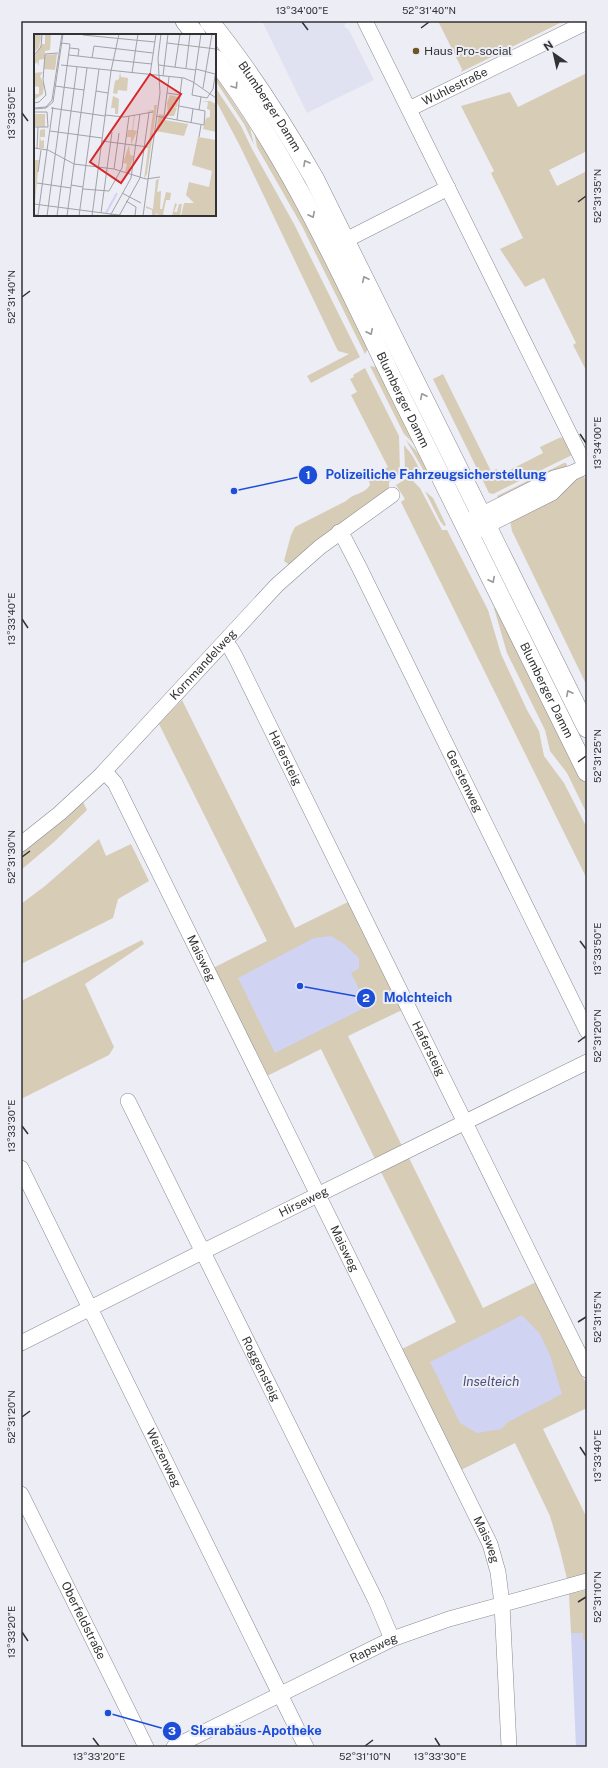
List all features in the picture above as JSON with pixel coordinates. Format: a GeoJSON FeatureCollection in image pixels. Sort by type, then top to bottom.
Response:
{"type":"FeatureCollection","features":[{"type":"Feature","properties":{"kind":"main road"},"geometry":{"type":"LineString","coordinates":[[184,21],[195,34]]}},
{"type":"Feature","properties":{"kind":"main road","name":"Blumberger Damm"},"geometry":{"type":"LineString","coordinates":[[209,21],[226,41],[279,119],[314,178],[587,728]]}},
{"type":"Feature","properties":{"kind":"main road","name":"Blumberger Damm"},"geometry":{"type":"LineString","coordinates":[[216,60],[250,108],[310,210],[466,530],[587,772]]}},
{"type":"Feature","properties":{"kind":"street"},"geometry":{"type":"LineString","coordinates":[[365,21],[448,188],[582,468],[552,493],[484,520],[466,530]]}},
{"type":"Feature","properties":{"kind":"street","name":"Wuhlestraße"},"geometry":{"type":"LineString","coordinates":[[409,109],[587,22]]}},
{"type":"Feature","properties":{"kind":"street"},"geometry":{"type":"LineString","coordinates":[[346,240],[448,188]]}},
{"type":"Feature","properties":{"kind":"street","name":"Kornmandelweg"},"geometry":{"type":"LineString","coordinates":[[21,844],[81,795],[105,772],[277,584],[339,532],[392,495]]}},
{"type":"Feature","properties":{"kind":"street","name":"Gerstenweg"},"geometry":{"type":"LineString","coordinates":[[339,532],[345,540],[587,1030]]}},
{"type":"Feature","properties":{"kind":"street","name":"Hafersteig"},"geometry":{"type":"LineString","coordinates":[[225,642],[236,658],[587,1370]]}},
{"type":"Feature","properties":{"kind":"street","name":"Maisweg"},"geometry":{"type":"LineString","coordinates":[[105,772],[115,783],[484,1530],[494,1558],[502,1604],[509,1747]]}},
{"type":"Feature","properties":{"kind":"street","name":"Hirseweg"},"geometry":{"type":"LineString","coordinates":[[21,1343],[587,1062]]}},
{"type":"Feature","properties":{"kind":"street","name":"Roggensteig"},"geometry":{"type":"LineString","coordinates":[[128,1101],[376,1601],[392,1639]]}},
{"type":"Feature","properties":{"kind":"street","name":"Weizenweg"},"geometry":{"type":"LineString","coordinates":[[21,1168],[306,1747]]}},
{"type":"Feature","properties":{"kind":"street","name":"Oberfeldstraße"},"geometry":{"type":"LineString","coordinates":[[21,1494],[146,1747]]}},
{"type":"Feature","properties":{"kind":"street","name":"Rapsweg"},"geometry":{"type":"LineString","coordinates":[[174,1747],[392,1639],[439,1622],[587,1581]]}},
{"type":"Feature","properties":{"kind":"shaded area"},"geometry":{"type":"Polygon","coordinates":[[[262,21],[345,21],[346,24],[344,25],[349,30],[374,80],[307,113],[262,21]]]}},
{"type":"Feature","properties":{"kind":"shaded area"},"geometry":{"type":"Polygon","coordinates":[[[438,21],[564,21],[461,72],[462,69],[438,21]]]}},
{"type":"Feature","properties":{"kind":"shaded area"},"geometry":{"type":"Polygon","coordinates":[[[587,73],[587,151],[549,170],[557,186],[587,171],[587,372],[573,345],[576,343],[544,278],[525,287],[500,249],[523,238],[491,173],[494,171],[461,106],[510,92],[518,107],[587,73]]]}},
{"type":"Feature","properties":{"kind":"shaded area"},"geometry":{"type":"Polygon","coordinates":[[[216,77],[250,128],[254,145],[244,124],[216,82],[216,77]]]}},
{"type":"Feature","properties":{"kind":"shaded area"},"geometry":{"type":"Polygon","coordinates":[[[216,88],[241,126],[252,149],[294,224],[360,357],[311,383],[307,376],[349,354],[338,351],[240,146],[216,101],[216,88]]]}},
{"type":"Feature","properties":{"kind":"shaded area"},"geometry":{"type":"Polygon","coordinates":[[[253,127],[257,130],[370,345],[365,354],[302,226],[257,147],[253,127]]]}},
{"type":"Feature","properties":{"kind":"shaded area"},"geometry":{"type":"Polygon","coordinates":[[[370,366],[381,368],[420,450],[404,434],[370,366]]]}},
{"type":"Feature","properties":{"kind":"shaded area"},"geometry":{"type":"Polygon","coordinates":[[[365,368],[399,436],[400,473],[389,482],[389,491],[291,566],[284,561],[291,535],[295,527],[365,491],[370,485],[368,478],[388,467],[351,395],[357,392],[350,379],[354,377],[353,375],[365,368]]]}},
{"type":"Feature","properties":{"kind":"shaded area"},"geometry":{"type":"Polygon","coordinates":[[[443,374],[491,471],[497,469],[500,475],[543,453],[540,447],[559,438],[565,437],[574,454],[493,494],[489,493],[433,379],[443,374]]]}},
{"type":"Feature","properties":{"kind":"shaded area"},"geometry":{"type":"Polygon","coordinates":[[[406,440],[419,454],[429,474],[425,473],[406,440]]]}},
{"type":"Feature","properties":{"kind":"shaded area"},"geometry":{"type":"Polygon","coordinates":[[[404,445],[412,455],[421,472],[405,469],[404,445]]]}},
{"type":"Feature","properties":{"kind":"shaded area"},"geometry":{"type":"Polygon","coordinates":[[[566,463],[569,470],[499,500],[497,496],[566,463]]]}},
{"type":"Feature","properties":{"kind":"shaded area"},"geometry":{"type":"Polygon","coordinates":[[[583,474],[587,483],[587,686],[512,531],[510,520],[583,474]]]}},
{"type":"Feature","properties":{"kind":"shaded area"},"geometry":{"type":"Polygon","coordinates":[[[409,477],[420,488],[442,530],[447,530],[488,610],[501,654],[527,710],[539,731],[544,756],[564,783],[587,828],[587,879],[401,502],[405,499],[396,485],[409,477]]]}},
{"type":"Feature","properties":{"kind":"shaded area"},"geometry":{"type":"Polygon","coordinates":[[[425,491],[433,498],[446,525],[444,526],[440,521],[425,491]]]}},
{"type":"Feature","properties":{"kind":"shaded area"},"geometry":{"type":"Polygon","coordinates":[[[498,606],[587,786],[587,814],[567,773],[550,751],[545,730],[507,653],[494,608],[498,606]]]}},
{"type":"Feature","properties":{"kind":"shaded area"},"geometry":{"type":"Polygon","coordinates":[[[182,700],[295,928],[348,902],[402,1010],[348,1036],[402,1146],[375,1159],[321,1049],[267,1076],[213,968],[267,941],[159,724],[182,700]]]}},
{"type":"Feature","properties":{"kind":"shaded area"},"geometry":{"type":"Polygon","coordinates":[[[83,802],[87,810],[54,842],[21,870],[21,853],[83,802]]]}},
{"type":"Feature","properties":{"kind":"shaded area"},"geometry":{"type":"Polygon","coordinates":[[[99,839],[106,856],[131,844],[149,881],[118,899],[113,918],[21,964],[21,904],[45,886],[99,839]]]}},
{"type":"Feature","properties":{"kind":"shaded area"},"geometry":{"type":"Polygon","coordinates":[[[142,940],[144,944],[85,984],[114,1047],[109,1055],[21,1099],[21,1001],[142,940]]]}},
{"type":"Feature","properties":{"kind":"shaded area"},"geometry":{"type":"Polygon","coordinates":[[[409,1158],[483,1308],[536,1282],[587,1385],[587,1408],[543,1429],[587,1518],[587,1573],[567,1579],[550,1516],[515,1443],[461,1470],[402,1349],[456,1322],[381,1172],[409,1158]]]}},
{"type":"Feature","properties":{"kind":"shaded area"},"geometry":{"type":"Polygon","coordinates":[[[587,1590],[587,1640],[583,1640],[583,1633],[571,1633],[569,1594],[587,1590]]]}},
{"type":"Feature","properties":{"kind":"water"},"geometry":{"type":"Polygon","coordinates":[[[331,936],[344,944],[359,958],[359,968],[351,973],[362,995],[362,1009],[275,1053],[238,978],[314,938],[331,936]]]}},
{"type":"Feature","properties":{"kind":"water","name":"Inselteich"},"geometry":{"type":"Polygon","coordinates":[[[522,1315],[540,1334],[550,1355],[562,1394],[508,1422],[501,1429],[477,1433],[460,1423],[430,1362],[522,1315]]]}},
{"type":"Feature","properties":{"kind":"water"},"geometry":{"type":"Polygon","coordinates":[[[571,1633],[583,1633],[583,1640],[587,1640],[587,1747],[576,1747],[571,1633]]]}},
{"type":"Feature","properties":{"kind":"place","name":"Haus Pro-social"},"geometry":{"type":"Point","coordinates":[416,51]}},
{"type":"Feature","properties":{"kind":"place","name":"Polizeiliche Fahrzeugsicherstellung"},"geometry":{"type":"Point","coordinates":[234,491]}},
{"type":"Feature","properties":{"kind":"place","name":"Molchteich"},"geometry":{"type":"Point","coordinates":[300,986]}},
{"type":"Feature","properties":{"kind":"place","name":"Skarabäus-Apotheke"},"geometry":{"type":"Point","coordinates":[108,1713]}}]}
